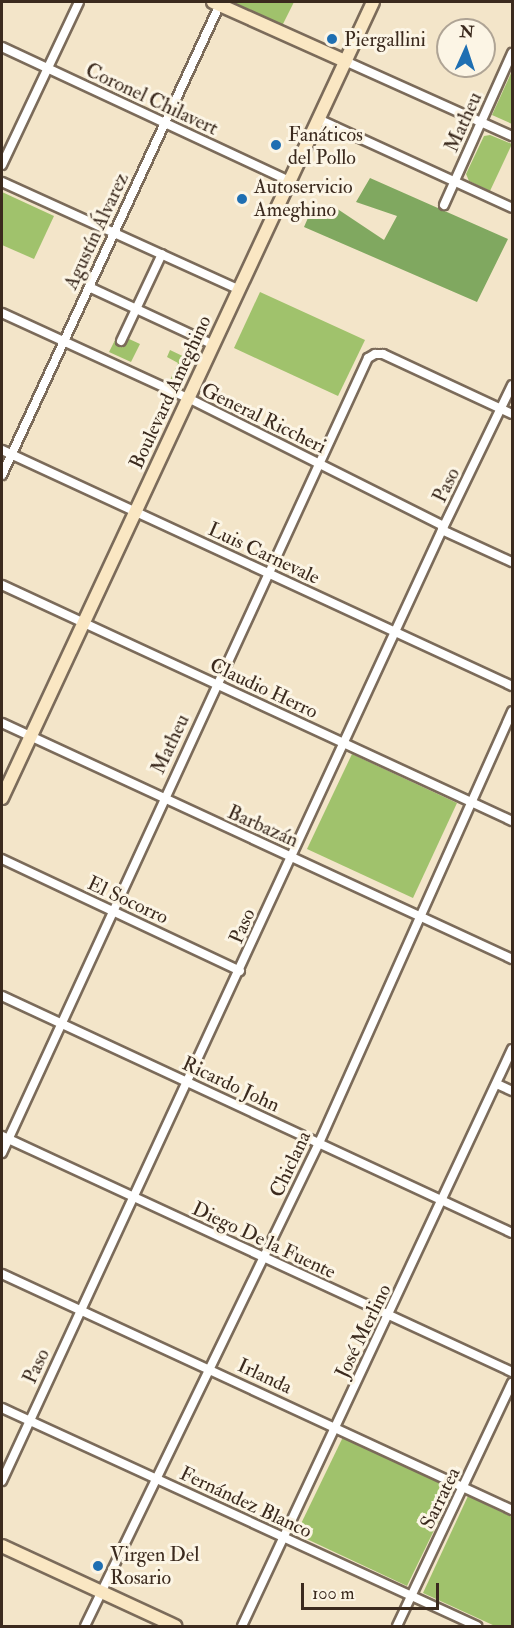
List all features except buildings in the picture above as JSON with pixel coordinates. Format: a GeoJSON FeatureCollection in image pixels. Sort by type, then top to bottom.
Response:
{"type":"FeatureCollection","features":[{"type":"Feature","properties":{"kind":"main road"},"geometry":{"type":"LineString","coordinates":[[218,2],[345,61]]}},
{"type":"Feature","properties":{"kind":"main road","name":"Boulevard Ameghino"},"geometry":{"type":"LineString","coordinates":[[2,798],[373,2]]}},
{"type":"Feature","properties":{"kind":"main road"},"geometry":{"type":"LineString","coordinates":[[2,1546],[175,1626]]}},
{"type":"Feature","properties":{"kind":"street"},"geometry":{"type":"LineString","coordinates":[[2,165],[79,2]]}},
{"type":"Feature","properties":{"kind":"street","name":"Agustín Álvarez"},"geometry":{"type":"LineString","coordinates":[[2,475],[113,231],[165,123],[218,2]]}},
{"type":"Feature","properties":{"kind":"street","name":"Coronel Chilavert"},"geometry":{"type":"LineString","coordinates":[[2,47],[290,181]]}},
{"type":"Feature","properties":{"kind":"street","name":"Matheu"},"geometry":{"type":"LineString","coordinates":[[444,205],[513,53]]}},
{"type":"Feature","properties":{"kind":"street"},"geometry":{"type":"LineString","coordinates":[[345,61],[513,136]]}},
{"type":"Feature","properties":{"kind":"street"},"geometry":{"type":"LineString","coordinates":[[318,119],[513,208]]}},
{"type":"Feature","properties":{"kind":"street"},"geometry":{"type":"LineString","coordinates":[[2,182],[240,290]]}},
{"type":"Feature","properties":{"kind":"street"},"geometry":{"type":"LineString","coordinates":[[121,341],[162,254]]}},
{"type":"Feature","properties":{"kind":"street"},"geometry":{"type":"LineString","coordinates":[[89,286],[214,345]]}},
{"type":"Feature","properties":{"kind":"street","name":"General Riccheri"},"geometry":{"type":"LineString","coordinates":[[2,313],[188,398],[513,562]]}},
{"type":"Feature","properties":{"kind":"street","name":"Matheu"},"geometry":{"type":"LineString","coordinates":[[2,1153],[5,1138],[61,1023],[216,684],[369,358],[375,354],[383,354],[501,409]]}},
{"type":"Feature","properties":{"kind":"street","name":"Paso"},"geometry":{"type":"LineString","coordinates":[[2,1481],[240,971],[443,528],[513,385]]}},
{"type":"Feature","properties":{"kind":"street"},"geometry":{"type":"LineString","coordinates":[[501,409],[513,414]]}},
{"type":"Feature","properties":{"kind":"street","name":"Luis Carnevale"},"geometry":{"type":"LineString","coordinates":[[2,450],[513,686]]}},
{"type":"Feature","properties":{"kind":"street","name":"Claudio Herro"},"geometry":{"type":"LineString","coordinates":[[2,585],[513,821]]}},
{"type":"Feature","properties":{"kind":"street","name":"Chiclana"},"geometry":{"type":"LineString","coordinates":[[85,1626],[319,1143],[470,802],[513,711]]}},
{"type":"Feature","properties":{"kind":"street","name":"Barbazán"},"geometry":{"type":"LineString","coordinates":[[2,723],[513,959]]}},
{"type":"Feature","properties":{"kind":"street","name":"El Socorro"},"geometry":{"type":"LineString","coordinates":[[2,859],[240,971]]}},
{"type":"Feature","properties":{"kind":"street","name":"Ricardo John"},"geometry":{"type":"LineString","coordinates":[[2,996],[513,1233]]}},
{"type":"Feature","properties":{"kind":"street","name":"José Merlino"},"geometry":{"type":"LineString","coordinates":[[242,1626],[513,1049]]}},
{"type":"Feature","properties":{"kind":"street"},"geometry":{"type":"LineString","coordinates":[[496,1084],[513,1091]]}},
{"type":"Feature","properties":{"kind":"street","name":"Diego De la Fuente"},"geometry":{"type":"LineString","coordinates":[[5,1138],[513,1372]]}},
{"type":"Feature","properties":{"kind":"street","name":"Irlanda"},"geometry":{"type":"LineString","coordinates":[[2,1274],[513,1510]]}},
{"type":"Feature","properties":{"kind":"street","name":"Sarratea"},"geometry":{"type":"LineString","coordinates":[[397,1626],[513,1383]]}},
{"type":"Feature","properties":{"kind":"street","name":"Fernández Blanco"},"geometry":{"type":"LineString","coordinates":[[2,1408],[477,1626]]}},
{"type":"Feature","properties":{"kind":"green space"},"geometry":{"type":"Polygon","coordinates":[[[230,2],[294,2],[281,28],[231,5],[230,2]]]}},
{"type":"Feature","properties":{"kind":"green space"},"geometry":{"type":"Polygon","coordinates":[[[512,71],[512,124],[492,115],[512,71]]]}},
{"type":"Feature","properties":{"kind":"green space"},"geometry":{"type":"Polygon","coordinates":[[[490,135],[512,144],[490,191],[469,181],[466,174],[484,136],[490,135]]]}},
{"type":"Feature","properties":{"kind":"green space"},"geometry":{"type":"Polygon","coordinates":[[[370,178],[508,239],[477,302],[304,227],[311,211],[333,206],[384,240],[397,216],[356,202],[370,178]]]}},
{"type":"Feature","properties":{"kind":"green space"},"geometry":{"type":"Polygon","coordinates":[[[2,192],[54,216],[34,259],[2,245],[2,192]]]}},
{"type":"Feature","properties":{"kind":"green space"},"geometry":{"type":"Polygon","coordinates":[[[260,292],[365,340],[338,396],[234,348],[260,292]]]}},
{"type":"Feature","properties":{"kind":"green space"},"geometry":{"type":"Polygon","coordinates":[[[127,338],[140,344],[131,362],[109,352],[115,340],[124,345],[127,338]]]}},
{"type":"Feature","properties":{"kind":"green space"},"geometry":{"type":"Polygon","coordinates":[[[170,350],[191,360],[179,384],[170,380],[178,363],[167,357],[170,350]]]}},
{"type":"Feature","properties":{"kind":"green space"},"geometry":{"type":"Polygon","coordinates":[[[352,754],[457,803],[413,898],[307,849],[352,754]]]}},
{"type":"Feature","properties":{"kind":"green space"},"geometry":{"type":"Polygon","coordinates":[[[343,1437],[454,1489],[407,1586],[296,1534],[343,1437]]]}},
{"type":"Feature","properties":{"kind":"green space"},"geometry":{"type":"Polygon","coordinates":[[[468,1496],[512,1517],[512,1626],[495,1626],[423,1593],[468,1496]]]}},
{"type":"Feature","properties":{"kind":"place","name":"Piergallini"},"geometry":{"type":"Point","coordinates":[332,39]}},
{"type":"Feature","properties":{"kind":"place","name":"Fanáticos del Pollo"},"geometry":{"type":"Point","coordinates":[276,145]}},
{"type":"Feature","properties":{"kind":"place","name":"Autoservicio Ameghino"},"geometry":{"type":"Point","coordinates":[242,199]}},
{"type":"Feature","properties":{"kind":"place","name":"Virgen Del Rosario"},"geometry":{"type":"Point","coordinates":[98,1566]}}]}
